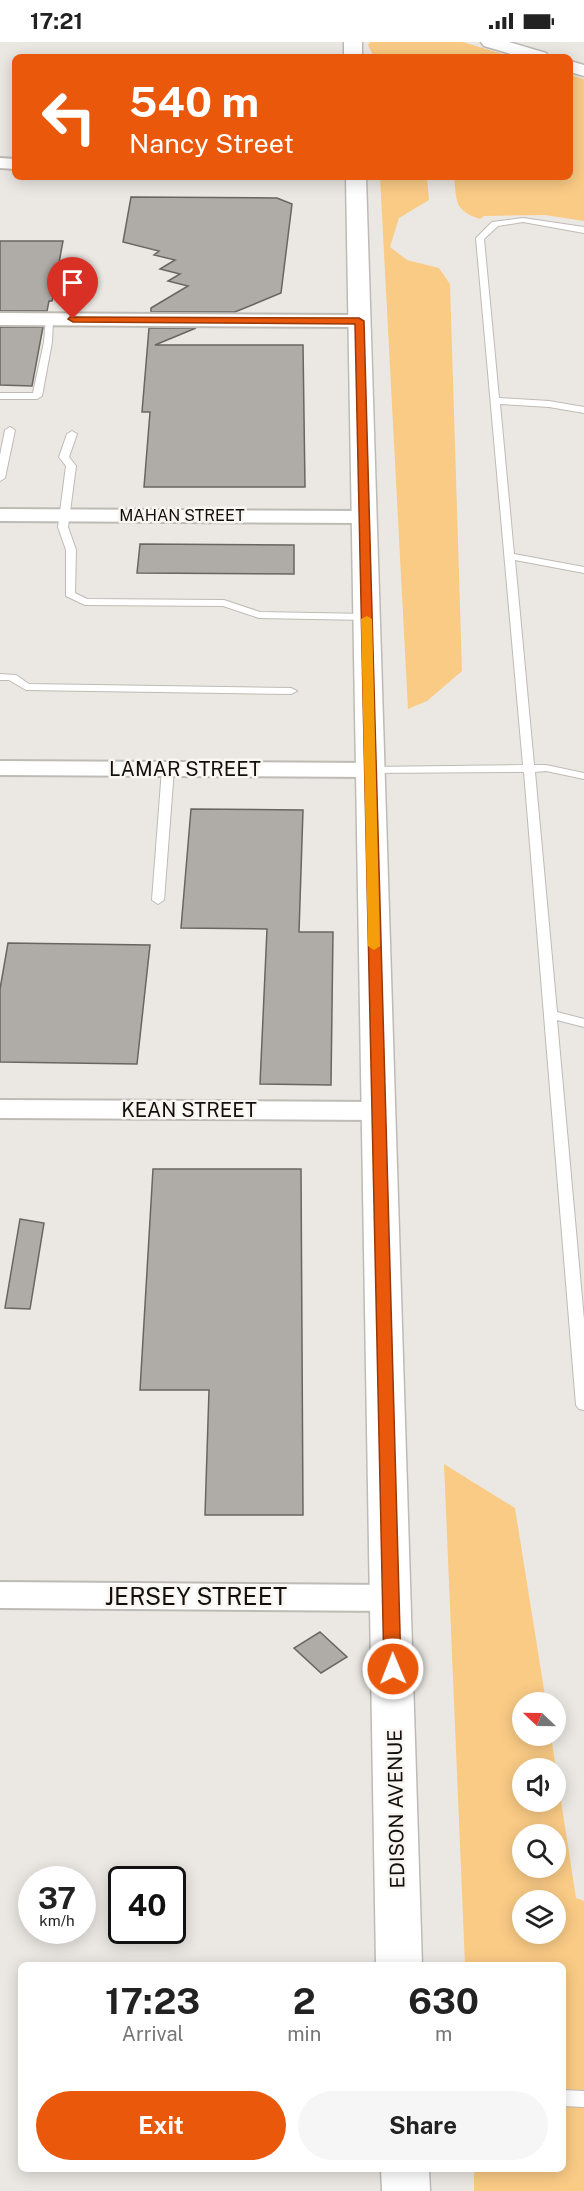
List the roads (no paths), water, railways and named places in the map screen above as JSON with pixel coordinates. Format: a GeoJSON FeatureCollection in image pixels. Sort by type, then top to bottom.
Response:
{"type":"FeatureCollection","features":[{"type":"Feature","properties":{"kind":"street"},"geometry":{"type":"LineString","coordinates":[[490,42],[530,54]]}},
{"type":"Feature","properties":{"kind":"street","name":"EDISON AVENUE"},"geometry":{"type":"LineString","coordinates":[[356,180],[399,1962]]}},
{"type":"Feature","properties":{"kind":"street"},"geometry":{"type":"LineString","coordinates":[[0,319],[359,321]]}},
{"type":"Feature","properties":{"kind":"street","name":"MAHAN STREET"},"geometry":{"type":"LineString","coordinates":[[0,515],[364,517]]}},
{"type":"Feature","properties":{"kind":"street","name":"LAMAR STREET"},"geometry":{"type":"LineString","coordinates":[[0,768],[370,770]]}},
{"type":"Feature","properties":{"kind":"street","name":"KEAN STREET"},"geometry":{"type":"LineString","coordinates":[[0,1109],[378,1111]]}},
{"type":"Feature","properties":{"kind":"street","name":"JERSEY STREET"},"geometry":{"type":"LineString","coordinates":[[0,1595],[391,1598]]}},
{"type":"Feature","properties":{"kind":"street"},"geometry":{"type":"LineString","coordinates":[[405,2172],[406,2191]]}},
{"type":"Feature","properties":{"kind":"lane"},"geometry":{"type":"LineString","coordinates":[[584,230],[523,220],[495,224],[480,238],[581,1340],[584,1405]]}},
{"type":"Feature","properties":{"kind":"lane"},"geometry":{"type":"LineString","coordinates":[[0,396],[37,396],[48,342],[49,319]]}},
{"type":"Feature","properties":{"kind":"lane"},"geometry":{"type":"LineString","coordinates":[[495,401],[549,404],[584,410]]}},
{"type":"Feature","properties":{"kind":"lane"},"geometry":{"type":"LineString","coordinates":[[0,478],[10,430]]}},
{"type":"Feature","properties":{"kind":"lane"},"geometry":{"type":"LineString","coordinates":[[72,434],[64,457],[71,466],[63,527],[71,550],[70,594],[85,602],[224,603],[259,615],[367,616]]}},
{"type":"Feature","properties":{"kind":"lane"},"geometry":{"type":"LineString","coordinates":[[509,556],[584,570]]}},
{"type":"Feature","properties":{"kind":"lane"},"geometry":{"type":"LineString","coordinates":[[0,676],[12,677],[26,687],[291,691]]}},
{"type":"Feature","properties":{"kind":"lane"},"geometry":{"type":"LineString","coordinates":[[370,770],[546,768],[584,776]]}},
{"type":"Feature","properties":{"kind":"lane"},"geometry":{"type":"LineString","coordinates":[[158,900],[168,769]]}},
{"type":"Feature","properties":{"kind":"lane"},"geometry":{"type":"LineString","coordinates":[[551,1015],[584,1023]]}},
{"type":"Feature","properties":{"kind":"lane"},"geometry":{"type":"LineString","coordinates":[[566,2098],[584,2099]]}}]}
